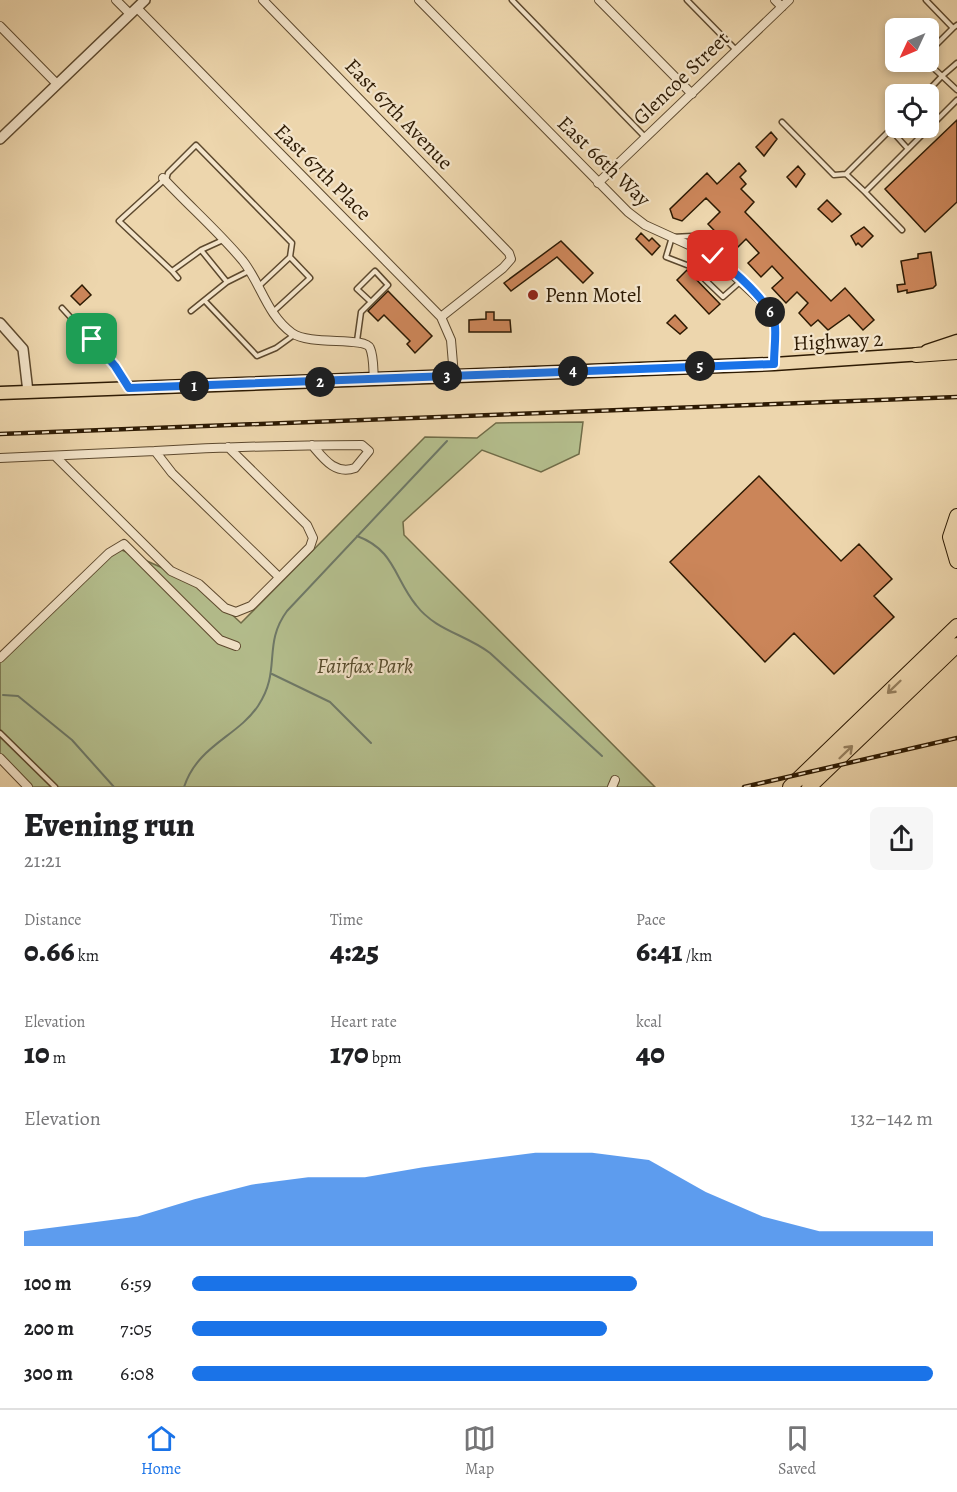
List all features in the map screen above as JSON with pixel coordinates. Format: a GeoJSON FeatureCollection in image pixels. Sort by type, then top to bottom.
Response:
{"type":"FeatureCollection","features":[{"type":"Feature","properties":{"kind":"highway"},"geometry":{"type":"LineString","coordinates":[[916,355],[957,350]]}},
{"type":"Feature","properties":{"kind":"highway"},"geometry":{"type":"LineString","coordinates":[[956,559],[950,537],[957,516]]}},
{"type":"Feature","properties":{"kind":"highway"},"geometry":{"type":"LineString","coordinates":[[936,646],[957,620]]}},
{"type":"Feature","properties":{"kind":"highway"},"geometry":{"type":"LineString","coordinates":[[790,787],[957,626]]}},
{"type":"Feature","properties":{"kind":"highway"},"geometry":{"type":"LineString","coordinates":[[809,787],[957,645]]}},
{"type":"Feature","properties":{"kind":"main road","name":"Highway 2"},"geometry":{"type":"LineString","coordinates":[[0,393],[774,364],[916,355],[957,340]]}},
{"type":"Feature","properties":{"kind":"street","name":"East 67th Place"},"geometry":{"type":"LineString","coordinates":[[116,0],[133,11],[441,317],[451,340],[454,376]]}},
{"type":"Feature","properties":{"kind":"street"},"geometry":{"type":"LineString","coordinates":[[0,139],[145,0]]}},
{"type":"Feature","properties":{"kind":"street","name":"East 67th Avenue"},"geometry":{"type":"LineString","coordinates":[[263,0],[509,253],[510,261],[503,268],[441,317]]}},
{"type":"Feature","properties":{"kind":"street","name":"East 66th Way"},"geometry":{"type":"LineString","coordinates":[[419,0],[639,222],[705,252],[726,265],[742,281],[772,316],[775,325],[774,364]]}},
{"type":"Feature","properties":{"kind":"street"},"geometry":{"type":"LineString","coordinates":[[599,0],[692,94]]}},
{"type":"Feature","properties":{"kind":"street"},"geometry":{"type":"LineString","coordinates":[[775,0],[782,7]]}},
{"type":"Feature","properties":{"kind":"street","name":"Glencoe Street"},"geometry":{"type":"LineString","coordinates":[[598,183],[789,0]]}},
{"type":"Feature","properties":{"kind":"street"},"geometry":{"type":"LineString","coordinates":[[0,26],[57,84]]}},
{"type":"Feature","properties":{"kind":"street"},"geometry":{"type":"LineString","coordinates":[[164,180],[223,240],[249,271],[273,311],[295,335],[318,342],[357,341],[367,344],[371,349],[374,380]]}},
{"type":"Feature","properties":{"kind":"street"},"geometry":{"type":"LineString","coordinates":[[0,322],[23,349],[28,392]]}},
{"type":"Feature","properties":{"kind":"street"},"geometry":{"type":"LineString","coordinates":[[0,458],[312,445],[362,445],[369,451],[355,468],[342,470],[329,464],[312,445]]}},
{"type":"Feature","properties":{"kind":"street"},"geometry":{"type":"LineString","coordinates":[[55,456],[171,571],[199,584],[225,608],[236,612],[243,610],[310,547],[313,533],[228,447]]}},
{"type":"Feature","properties":{"kind":"street"},"geometry":{"type":"LineString","coordinates":[[155,451],[172,473],[279,577]]}},
{"type":"Feature","properties":{"kind":"street"},"geometry":{"type":"LineString","coordinates":[[0,658],[109,553],[124,544],[220,640],[236,646]]}},
{"type":"Feature","properties":{"kind":"street"},"geometry":{"type":"LineString","coordinates":[[0,758],[28,787]]}},
{"type":"Feature","properties":{"kind":"lane"},"geometry":{"type":"LineString","coordinates":[[512,0],[645,138]]}},
{"type":"Feature","properties":{"kind":"lane"},"geometry":{"type":"LineString","coordinates":[[687,0],[736,51]]}},
{"type":"Feature","properties":{"kind":"lane"},"geometry":{"type":"LineString","coordinates":[[926,0],[955,27],[939,42]]}},
{"type":"Feature","properties":{"kind":"lane"},"geometry":{"type":"LineString","coordinates":[[934,84],[957,63]]}},
{"type":"Feature","properties":{"kind":"lane"},"geometry":{"type":"LineString","coordinates":[[938,72],[957,90]]}},
{"type":"Feature","properties":{"kind":"lane"},"geometry":{"type":"LineString","coordinates":[[865,192],[957,100]]}},
{"type":"Feature","properties":{"kind":"lane"},"geometry":{"type":"LineString","coordinates":[[782,122],[834,176],[846,174],[885,134]]}},
{"type":"Feature","properties":{"kind":"lane"},"geometry":{"type":"LineString","coordinates":[[898,138],[908,149]]}},
{"type":"Feature","properties":{"kind":"lane"},"geometry":{"type":"LineString","coordinates":[[178,278],[119,221],[164,180],[168,172],[196,145],[292,243],[290,257],[258,288]]}},
{"type":"Feature","properties":{"kind":"lane"},"geometry":{"type":"LineString","coordinates":[[846,174],[902,231]]}},
{"type":"Feature","properties":{"kind":"lane"},"geometry":{"type":"LineString","coordinates":[[726,265],[734,257],[713,235],[672,237],[666,257],[692,267],[723,297],[742,281]]}},
{"type":"Feature","properties":{"kind":"lane"},"geometry":{"type":"LineString","coordinates":[[172,271],[201,250],[223,240]]}},
{"type":"Feature","properties":{"kind":"lane"},"geometry":{"type":"LineString","coordinates":[[201,250],[227,282]]}},
{"type":"Feature","properties":{"kind":"lane"},"geometry":{"type":"LineString","coordinates":[[273,311],[310,278],[290,257]]}},
{"type":"Feature","properties":{"kind":"lane"},"geometry":{"type":"LineString","coordinates":[[191,311],[227,282],[249,271]]}},
{"type":"Feature","properties":{"kind":"lane"},"geometry":{"type":"LineString","coordinates":[[357,341],[361,312],[371,302],[388,285],[375,271],[357,289],[371,302]]}},
{"type":"Feature","properties":{"kind":"lane"},"geometry":{"type":"LineString","coordinates":[[205,301],[257,356],[276,348],[295,335]]}},
{"type":"Feature","properties":{"kind":"lane"},"geometry":{"type":"LineString","coordinates":[[62,308],[115,366],[129,388]]}},
{"type":"Feature","properties":{"kind":"lane"},"geometry":{"type":"LineString","coordinates":[[0,732],[55,787]]}},
{"type":"Feature","properties":{"kind":"green space","name":"Fairfax Park"},"geometry":{"type":"Polygon","coordinates":[[[583,422],[579,454],[541,472],[482,450],[403,522],[404,535],[655,787],[28,787],[0,758],[0,658],[115,547],[199,584],[241,623],[425,437],[477,438],[496,423],[583,422]]]}},
{"type":"Feature","properties":{"kind":"building"},"geometry":{"type":"Polygon","coordinates":[[[957,120],[957,202],[925,232],[885,189],[957,120]]]}},
{"type":"Feature","properties":{"kind":"building"},"geometry":{"type":"Polygon","coordinates":[[[771,132],[777,139],[764,156],[756,147],[771,132]]]}},
{"type":"Feature","properties":{"kind":"building"},"geometry":{"type":"Polygon","coordinates":[[[739,163],[746,171],[740,177],[746,184],[741,189],[754,202],[745,212],[831,301],[845,288],[874,320],[863,330],[849,315],[828,330],[818,320],[811,326],[799,313],[808,303],[797,292],[786,303],[772,288],[783,278],[772,266],[761,277],[748,263],[759,253],[746,239],[734,251],[708,224],[720,212],[706,198],[682,221],[673,218],[670,209],[707,173],[717,184],[739,163]]]}},
{"type":"Feature","properties":{"kind":"building"},"geometry":{"type":"Polygon","coordinates":[[[798,166],[805,174],[796,187],[787,177],[798,166]]]}},
{"type":"Feature","properties":{"kind":"building"},"geometry":{"type":"Polygon","coordinates":[[[827,200],[841,214],[832,222],[818,209],[827,200]]]}},
{"type":"Feature","properties":{"kind":"building"},"geometry":{"type":"Polygon","coordinates":[[[864,227],[873,236],[862,247],[858,243],[856,245],[851,236],[864,227]]]}},
{"type":"Feature","properties":{"kind":"building"},"geometry":{"type":"Polygon","coordinates":[[[641,233],[649,241],[652,238],[660,246],[652,255],[636,239],[641,233]]]}},
{"type":"Feature","properties":{"kind":"building"},"geometry":{"type":"Polygon","coordinates":[[[561,241],[593,273],[583,283],[557,257],[511,291],[504,283],[561,241]]]}},
{"type":"Feature","properties":{"kind":"building"},"geometry":{"type":"Polygon","coordinates":[[[931,252],[936,285],[933,288],[907,293],[907,290],[898,292],[897,285],[905,284],[901,261],[918,258],[918,254],[931,252]]]}},
{"type":"Feature","properties":{"kind":"building"},"geometry":{"type":"Polygon","coordinates":[[[687,270],[720,304],[709,314],[677,280],[687,270]]]}},
{"type":"Feature","properties":{"kind":"building"},"geometry":{"type":"Polygon","coordinates":[[[82,285],[91,295],[80,305],[71,296],[82,285]]]}},
{"type":"Feature","properties":{"kind":"building"},"geometry":{"type":"Polygon","coordinates":[[[388,291],[432,336],[415,353],[407,344],[410,341],[384,315],[378,321],[368,311],[388,291]]]}},
{"type":"Feature","properties":{"kind":"building"},"geometry":{"type":"Polygon","coordinates":[[[486,312],[494,312],[494,320],[510,320],[511,332],[469,332],[469,320],[486,319],[486,312]]]}},
{"type":"Feature","properties":{"kind":"building"},"geometry":{"type":"Polygon","coordinates":[[[675,315],[687,328],[680,334],[667,323],[675,315]]]}},
{"type":"Feature","properties":{"kind":"building"},"geometry":{"type":"Polygon","coordinates":[[[759,476],[841,561],[859,544],[892,579],[874,596],[894,617],[834,674],[794,633],[765,662],[670,562],[759,476]]]}},
{"type":"Feature","properties":{"kind":"waterway"},"geometry":{"type":"LineString","coordinates":[[184,787],[190,773],[208,751],[240,726],[258,706],[269,681],[275,635],[287,611],[447,441]]}},
{"type":"Feature","properties":{"kind":"waterway"},"geometry":{"type":"LineString","coordinates":[[357,536],[370,542],[387,557],[409,595],[424,614],[442,627],[490,653],[602,756]]}},
{"type":"Feature","properties":{"kind":"waterway"},"geometry":{"type":"LineString","coordinates":[[272,674],[330,702],[371,743]]}},
{"type":"Feature","properties":{"kind":"waterway"},"geometry":{"type":"LineString","coordinates":[[3,695],[18,696],[72,740],[114,787]]}},
{"type":"Feature","properties":{"kind":"railway"},"geometry":{"type":"LineString","coordinates":[[0,434],[957,397]]}},
{"type":"Feature","properties":{"kind":"railway"},"geometry":{"type":"LineString","coordinates":[[744,787],[957,738]]}},
{"type":"Feature","properties":{"kind":"place","name":"Penn Motel"},"geometry":{"type":"Point","coordinates":[533,295]}},
{"type":"Feature","properties":{"kind":"route"},"geometry":{"type":"LineString","coordinates":[[92,339],[115,366],[129,388],[774,364],[775,325],[768,308],[731,270],[713,256]]}}]}
